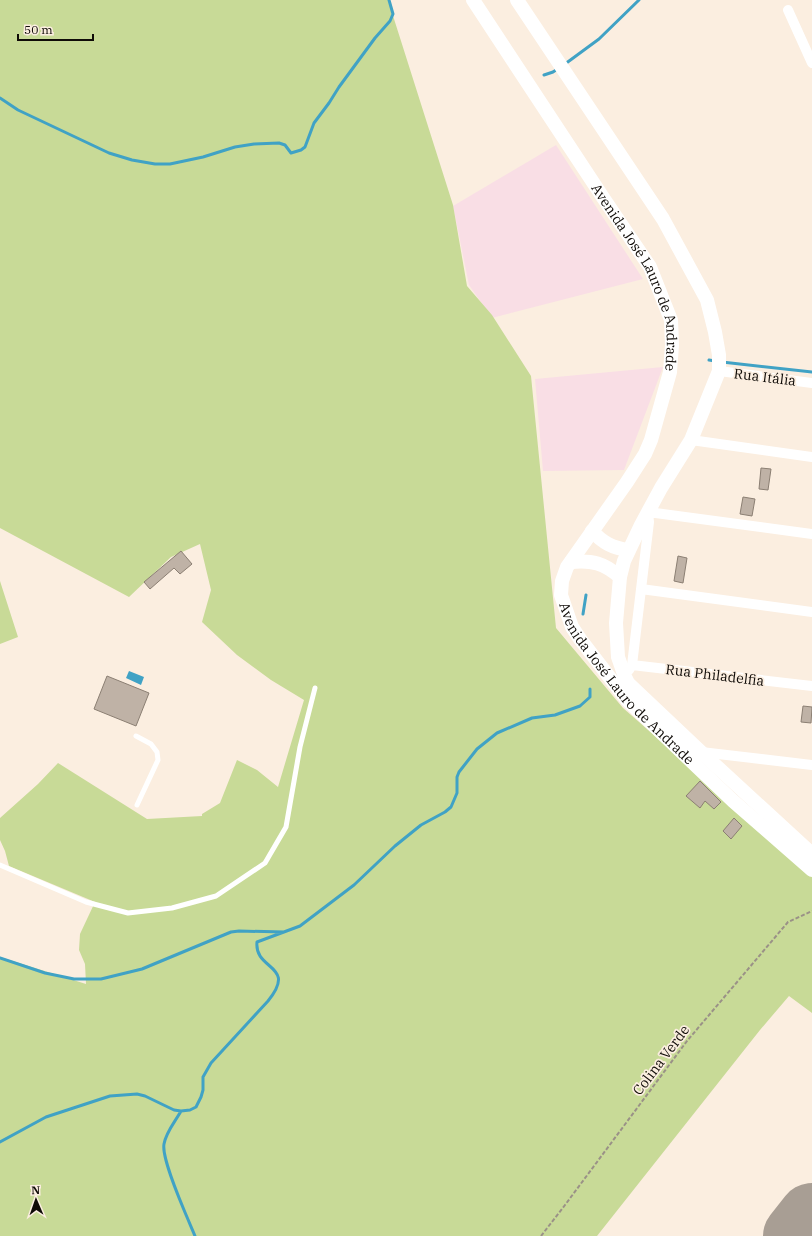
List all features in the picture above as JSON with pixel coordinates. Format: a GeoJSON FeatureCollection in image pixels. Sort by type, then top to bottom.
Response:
{"type":"FeatureCollection","features":[{"type":"Feature","properties":{"kind":"street","name":"Avenida José Lauro de Andrade"},"geometry":{"type":"LineString","coordinates":[[473,0],[604,200],[650,267],[670,320],[672,344],[670,372],[651,440],[645,454],[627,482],[567,567],[562,581],[561,596],[572,627],[580,640],[627,700],[733,801],[812,870]]}},
{"type":"Feature","properties":{"kind":"street"},"geometry":{"type":"LineString","coordinates":[[517,0],[663,219],[707,300],[715,332],[719,364]]}},
{"type":"Feature","properties":{"kind":"street"},"geometry":{"type":"LineString","coordinates":[[788,10],[812,64]]}},
{"type":"Feature","properties":{"kind":"street","name":"Avenida José Lauro de Andrade"},"geometry":{"type":"LineString","coordinates":[[719,364],[691,440],[661,488],[628,550],[620,577],[616,630],[618,657],[628,683],[700,752],[797,842],[812,854]]}},
{"type":"Feature","properties":{"kind":"street","name":"Rua Itália"},"geometry":{"type":"LineString","coordinates":[[719,364],[812,383]]}},
{"type":"Feature","properties":{"kind":"street"},"geometry":{"type":"LineString","coordinates":[[691,440],[812,457]]}},
{"type":"Feature","properties":{"kind":"street"},"geometry":{"type":"LineString","coordinates":[[625,677],[632,665],[649,522],[648,512],[812,534]]}},
{"type":"Feature","properties":{"kind":"street"},"geometry":{"type":"LineString","coordinates":[[592,531],[599,539],[608,545],[618,549],[628,550]]}},
{"type":"Feature","properties":{"kind":"street"},"geometry":{"type":"LineString","coordinates":[[571,562],[585,561],[598,563],[611,569],[620,577]]}},
{"type":"Feature","properties":{"kind":"street"},"geometry":{"type":"LineString","coordinates":[[641,589],[812,612]]}},
{"type":"Feature","properties":{"kind":"street","name":"Rua Philadelfia"},"geometry":{"type":"LineString","coordinates":[[632,665],[812,686]]}},
{"type":"Feature","properties":{"kind":"street"},"geometry":{"type":"LineString","coordinates":[[700,752],[812,765]]}},
{"type":"Feature","properties":{"kind":"street"},"geometry":{"type":"LineString","coordinates":[[797,842],[812,843]]}},
{"type":"Feature","properties":{"kind":"lane"},"geometry":{"type":"LineString","coordinates":[[0,865],[86,902],[128,913],[172,908],[216,896],[265,863],[286,827],[300,747],[315,688]]}},
{"type":"Feature","properties":{"kind":"lane"},"geometry":{"type":"LineString","coordinates":[[136,736],[151,744],[157,752],[158,760],[138,805]]}},
{"type":"Feature","properties":{"kind":"path","name":"Colina Verde"},"geometry":{"type":"LineString","coordinates":[[541,1236],[692,1035],[788,922],[812,911]]}},
{"type":"Feature","properties":{"kind":"shaded area"},"geometry":{"type":"Polygon","coordinates":[[[556,145],[643,279],[492,318],[469,285],[453,206],[556,145]]]}},
{"type":"Feature","properties":{"kind":"shaded area"},"geometry":{"type":"Polygon","coordinates":[[[663,367],[624,470],[543,471],[535,379],[663,367]]]}},
{"type":"Feature","properties":{"kind":"green space"},"geometry":{"type":"Polygon","coordinates":[[[0,0],[388,0],[453,205],[467,286],[492,315],[531,376],[556,628],[623,708],[812,873],[812,1013],[789,996],[760,1030],[597,1236],[0,1236],[0,957],[86,984],[85,964],[79,950],[80,934],[95,902],[9,866],[0,840],[0,818],[38,784],[58,763],[147,819],[202,816],[202,814],[220,803],[237,760],[257,770],[278,787],[304,700],[271,680],[237,655],[202,622],[211,590],[200,544],[171,557],[129,597],[0,528],[0,0]]]}},
{"type":"Feature","properties":{"kind":"green space"},"geometry":{"type":"Polygon","coordinates":[[[0,581],[18,637],[0,644],[0,581]]]}},
{"type":"Feature","properties":{"kind":"water"},"geometry":{"type":"Polygon","coordinates":[[[129,671],[144,677],[141,685],[126,678],[129,671]]]}},
{"type":"Feature","properties":{"kind":"building"},"geometry":{"type":"Polygon","coordinates":[[[761,468],[771,469],[768,490],[759,489],[761,468]]]}},
{"type":"Feature","properties":{"kind":"building"},"geometry":{"type":"Polygon","coordinates":[[[743,497],[755,499],[752,516],[740,514],[743,497]]]}},
{"type":"Feature","properties":{"kind":"building"},"geometry":{"type":"Polygon","coordinates":[[[181,551],[192,564],[180,574],[174,568],[150,589],[144,582],[181,551]]]}},
{"type":"Feature","properties":{"kind":"building"},"geometry":{"type":"Polygon","coordinates":[[[678,556],[687,558],[683,583],[674,581],[678,556]]]}},
{"type":"Feature","properties":{"kind":"building"},"geometry":{"type":"Polygon","coordinates":[[[107,676],[149,693],[136,726],[94,709],[107,676]]]}},
{"type":"Feature","properties":{"kind":"building"},"geometry":{"type":"Polygon","coordinates":[[[803,706],[812,707],[811,723],[801,722],[803,706]]]}},
{"type":"Feature","properties":{"kind":"building"},"geometry":{"type":"Polygon","coordinates":[[[700,781],[721,802],[714,809],[705,801],[700,808],[686,796],[700,781]]]}},
{"type":"Feature","properties":{"kind":"building"},"geometry":{"type":"Polygon","coordinates":[[[734,818],[742,826],[731,839],[723,831],[734,818]]]}},
{"type":"Feature","properties":{"kind":"waterway"},"geometry":{"type":"LineString","coordinates":[[0,98],[18,110],[109,153],[132,160],[155,164],[170,164],[203,157],[235,147],[254,144],[279,143],[285,145],[291,153],[305,147],[314,123],[375,38],[390,21],[393,14],[389,0]]}},
{"type":"Feature","properties":{"kind":"waterway"},"geometry":{"type":"LineString","coordinates":[[565,64],[599,39],[639,0]]}},
{"type":"Feature","properties":{"kind":"waterway"},"geometry":{"type":"LineString","coordinates":[[544,75],[559,68]]}},
{"type":"Feature","properties":{"kind":"waterway"},"geometry":{"type":"LineString","coordinates":[[709,360],[715,361]]}},
{"type":"Feature","properties":{"kind":"waterway"},"geometry":{"type":"LineString","coordinates":[[722,362],[812,372]]}},
{"type":"Feature","properties":{"kind":"waterway"},"geometry":{"type":"LineString","coordinates":[[583,614],[586,595]]}},
{"type":"Feature","properties":{"kind":"waterway"},"geometry":{"type":"LineString","coordinates":[[0,1142],[46,1117],[110,1096],[137,1094],[145,1096],[174,1110],[181,1111],[190,1110],[196,1107],[203,1090],[203,1077],[211,1063],[268,1001],[276,989],[279,980],[277,974],[262,958],[258,951],[257,942],[300,926],[354,885],[395,846],[421,825],[445,812],[451,807],[457,793],[457,777],[459,772],[477,749],[497,733],[532,718],[555,715],[580,706],[590,697],[590,689]]}},
{"type":"Feature","properties":{"kind":"waterway"},"geometry":{"type":"LineString","coordinates":[[0,958],[45,973],[74,979],[101,979],[142,969],[231,932],[284,932]]}},
{"type":"Feature","properties":{"kind":"waterway"},"geometry":{"type":"LineString","coordinates":[[181,1111],[167,1135],[164,1144],[164,1152],[176,1190],[195,1236]]}},
{"type":"Feature","properties":{"kind":"runway"},"geometry":{"type":"LineString","coordinates":[[797,1236],[812,1217]]}}]}
